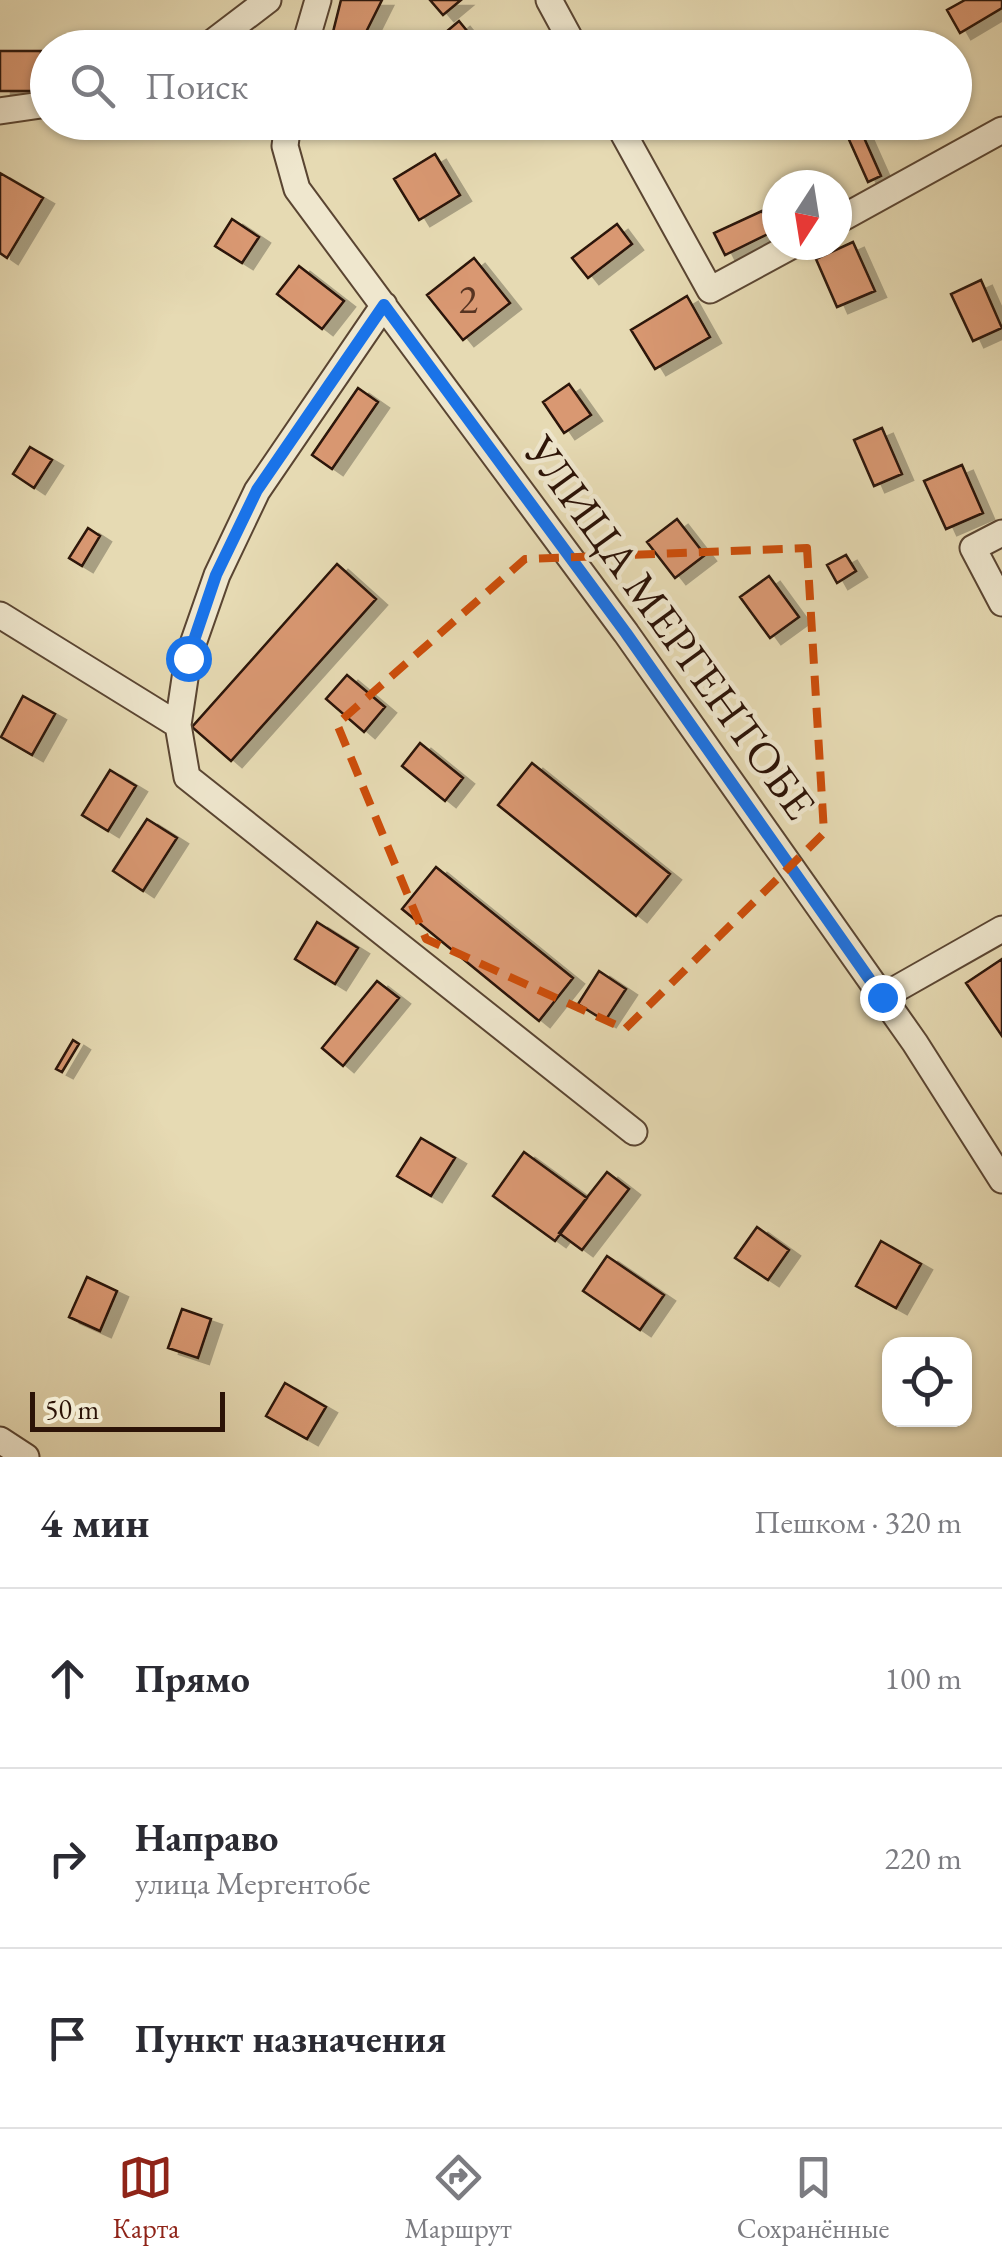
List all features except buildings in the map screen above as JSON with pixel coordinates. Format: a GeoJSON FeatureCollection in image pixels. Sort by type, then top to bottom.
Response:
{"type":"FeatureCollection","features":[{"type":"Feature","properties":{"kind":"street"},"geometry":{"type":"LineString","coordinates":[[229,30],[268,0]]}},
{"type":"Feature","properties":{"kind":"street"},"geometry":{"type":"LineString","coordinates":[[309,30],[318,0]]}},
{"type":"Feature","properties":{"kind":"street"},"geometry":{"type":"LineString","coordinates":[[549,0],[565,30]]}},
{"type":"Feature","properties":{"kind":"street"},"geometry":{"type":"LineString","coordinates":[[0,111],[30,107]]}},
{"type":"Feature","properties":{"kind":"street"},"geometry":{"type":"LineString","coordinates":[[852,213],[1002,130]]}},
{"type":"Feature","properties":{"kind":"street","name":"УЛИЦА МЕРГЕНТОБЕ"},"geometry":{"type":"LineString","coordinates":[[286,140],[298,190],[626,633],[915,1043],[1002,1180]]}},
{"type":"Feature","properties":{"kind":"street"},"geometry":{"type":"LineString","coordinates":[[627,140],[710,290],[765,260]]}},
{"type":"Feature","properties":{"kind":"street"},"geometry":{"type":"LineString","coordinates":[[384,305],[257,490],[216,575],[188,658],[178,725],[187,777],[634,1132]]}},
{"type":"Feature","properties":{"kind":"street"},"geometry":{"type":"LineString","coordinates":[[1002,533],[974,548],[1002,603]]}},
{"type":"Feature","properties":{"kind":"street"},"geometry":{"type":"LineString","coordinates":[[0,615],[178,725]]}},
{"type":"Feature","properties":{"kind":"street"},"geometry":{"type":"LineString","coordinates":[[882,997],[1002,929]]}},
{"type":"Feature","properties":{"kind":"street"},"geometry":{"type":"LineString","coordinates":[[0,1440],[26,1457]]}},
{"type":"Feature","properties":{"kind":"highlighted area"},"geometry":{"type":"Polygon","coordinates":[[[807,548],[824,833],[625,1029],[426,939],[337,724],[525,559],[807,548]]]}},
{"type":"Feature","properties":{"kind":"route"},"geometry":{"type":"LineString","coordinates":[[188,658],[216,575],[257,490],[384,305],[626,633],[882,997]]}}]}
